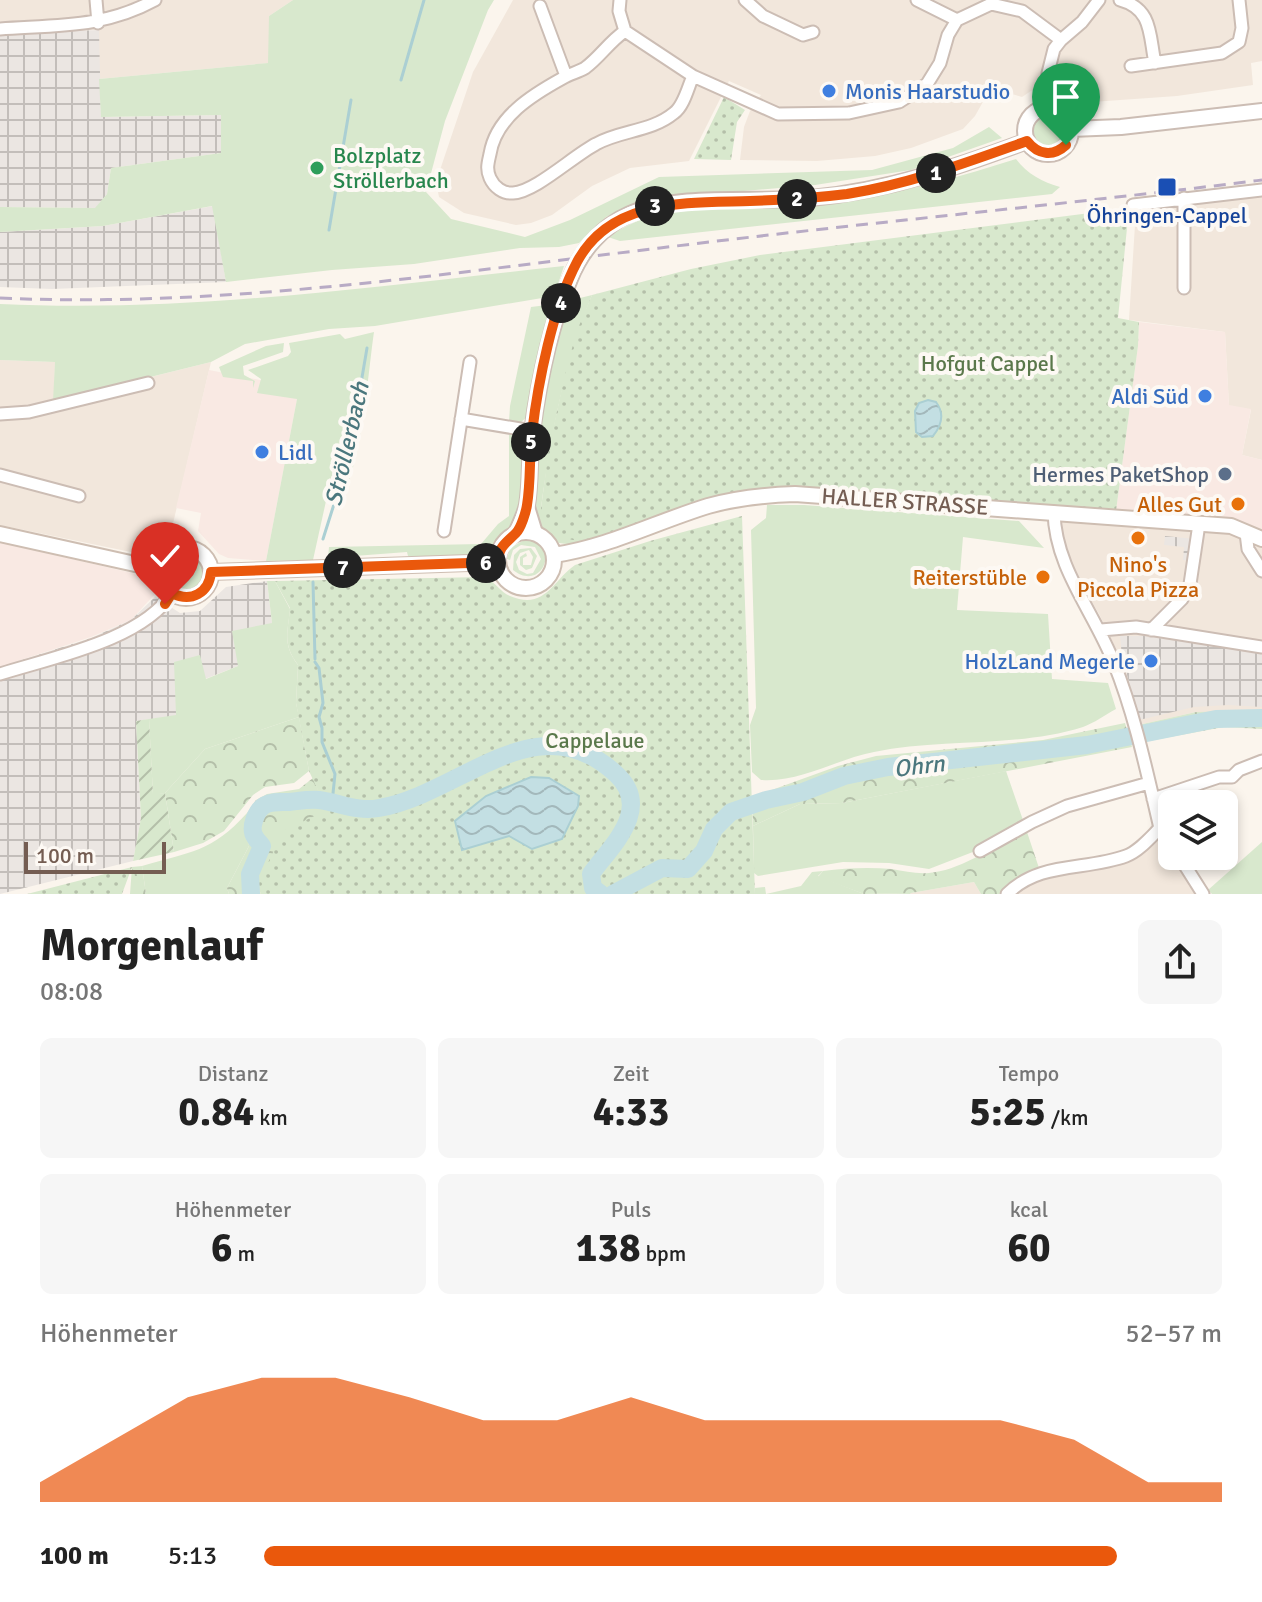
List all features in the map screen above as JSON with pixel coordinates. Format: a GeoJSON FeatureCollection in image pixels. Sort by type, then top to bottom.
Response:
{"type":"FeatureCollection","features":[{"type":"Feature","properties":{"kind":"main road"},"geometry":{"type":"LineString","coordinates":[[1046,108],[1063,113],[1071,129],[1066,145],[1051,153],[1037,151],[1027,141],[1027,122],[1034,112],[1046,108]]}},
{"type":"Feature","properties":{"kind":"main road"},"geometry":{"type":"LineString","coordinates":[[1071,129],[1121,127],[1262,111]]}},
{"type":"Feature","properties":{"kind":"main road"},"geometry":{"type":"LineString","coordinates":[[516,533],[535,533],[547,541],[554,555],[551,573],[545,580],[529,587],[512,584],[505,578],[498,562],[502,544],[516,533],[527,507],[532,431],[564,292],[589,244],[609,226],[629,214],[677,203],[811,198],[894,184],[958,167],[1027,141]]}},
{"type":"Feature","properties":{"kind":"main road","name":"HALLER STRASSE"},"geometry":{"type":"LineString","coordinates":[[554,555],[631,535],[709,506],[761,495],[838,496],[1231,526],[1262,539]]}},
{"type":"Feature","properties":{"kind":"main road"},"geometry":{"type":"LineString","coordinates":[[527,507],[535,533]]}},
{"type":"Feature","properties":{"kind":"main road"},"geometry":{"type":"LineString","coordinates":[[0,534],[162,570]]}},
{"type":"Feature","properties":{"kind":"main road"},"geometry":{"type":"LineString","coordinates":[[186,549],[206,558],[211,572],[206,588],[200,594],[185,598],[172,593],[164,583],[162,570],[168,557],[186,549]]}},
{"type":"Feature","properties":{"kind":"main road"},"geometry":{"type":"LineString","coordinates":[[211,572],[498,562]]}},
{"type":"Feature","properties":{"kind":"street"},"geometry":{"type":"LineString","coordinates":[[96,0],[98,23]]}},
{"type":"Feature","properties":{"kind":"street"},"geometry":{"type":"LineString","coordinates":[[0,29],[98,23],[119,18],[155,0]]}},
{"type":"Feature","properties":{"kind":"street"},"geometry":{"type":"LineString","coordinates":[[620,0],[619,11],[625,31],[693,76],[778,114],[849,113],[899,102],[927,84],[940,63],[948,35],[957,20],[991,4],[1022,11],[1061,40]]}},
{"type":"Feature","properties":{"kind":"street"},"geometry":{"type":"LineString","coordinates":[[745,0],[763,16],[783,26],[803,35],[813,32]]}},
{"type":"Feature","properties":{"kind":"street"},"geometry":{"type":"LineString","coordinates":[[917,0],[957,20]]}},
{"type":"Feature","properties":{"kind":"street"},"geometry":{"type":"LineString","coordinates":[[1046,108],[1048,73],[1054,49],[1099,0]]}},
{"type":"Feature","properties":{"kind":"street"},"geometry":{"type":"LineString","coordinates":[[1120,0],[1136,2],[1149,27],[1155,63]]}},
{"type":"Feature","properties":{"kind":"street"},"geometry":{"type":"LineString","coordinates":[[1131,66],[1222,53],[1239,42],[1242,28],[1239,0]]}},
{"type":"Feature","properties":{"kind":"street"},"geometry":{"type":"LineString","coordinates":[[540,6],[566,76]]}},
{"type":"Feature","properties":{"kind":"street"},"geometry":{"type":"LineString","coordinates":[[625,31],[610,41],[598,57],[583,69],[527,100],[507,118],[491,145],[487,171],[493,185],[509,194],[527,191],[570,158],[598,142],[654,126],[678,111],[693,76]]}},
{"type":"Feature","properties":{"kind":"street"},"geometry":{"type":"LineString","coordinates":[[1133,205],[1262,190]]}},
{"type":"Feature","properties":{"kind":"street"},"geometry":{"type":"LineString","coordinates":[[1184,198],[1184,288]]}},
{"type":"Feature","properties":{"kind":"street"},"geometry":{"type":"LineString","coordinates":[[444,531],[470,362]]}},
{"type":"Feature","properties":{"kind":"street"},"geometry":{"type":"LineString","coordinates":[[0,414],[29,412],[148,383]]}},
{"type":"Feature","properties":{"kind":"street"},"geometry":{"type":"LineString","coordinates":[[461,419],[532,431]]}},
{"type":"Feature","properties":{"kind":"street"},"geometry":{"type":"LineString","coordinates":[[0,475],[79,496]]}},
{"type":"Feature","properties":{"kind":"street"},"geometry":{"type":"LineString","coordinates":[[1054,512],[1057,547],[1101,630],[1115,666],[1158,820]]}},
{"type":"Feature","properties":{"kind":"street"},"geometry":{"type":"LineString","coordinates":[[1151,630],[1182,599],[1190,584],[1199,524]]}},
{"type":"Feature","properties":{"kind":"street"},"geometry":{"type":"LineString","coordinates":[[1246,533],[1248,549],[1262,571]]}},
{"type":"Feature","properties":{"kind":"street"},"geometry":{"type":"LineString","coordinates":[[0,674],[93,644],[138,624],[165,604],[172,593]]}},
{"type":"Feature","properties":{"kind":"street"},"geometry":{"type":"LineString","coordinates":[[1101,630],[1119,627],[1151,630],[1262,647]]}},
{"type":"Feature","properties":{"kind":"street"},"geometry":{"type":"LineString","coordinates":[[1153,799],[1219,777],[1232,777],[1239,770],[1262,761]]}},
{"type":"Feature","properties":{"kind":"street"},"geometry":{"type":"LineString","coordinates":[[980,851],[1067,806],[1149,783]]}},
{"type":"Feature","properties":{"kind":"street"},"geometry":{"type":"LineString","coordinates":[[1007,894],[1018,883],[1041,873],[1126,856],[1158,830]]}},
{"type":"Feature","properties":{"kind":"street"},"geometry":{"type":"LineString","coordinates":[[1188,870],[1203,894]]}},
{"type":"Feature","properties":{"kind":"shaded area"},"geometry":{"type":"Polygon","coordinates":[[[0,0],[293,0],[269,16],[269,63],[99,79],[99,30],[0,34],[0,0]]]}},
{"type":"Feature","properties":{"kind":"shaded area"},"geometry":{"type":"Polygon","coordinates":[[[513,0],[1262,0],[1262,61],[1251,63],[1253,85],[1177,96],[1092,102],[1074,100],[1065,88],[1034,89],[1022,97],[998,90],[989,91],[975,116],[963,129],[911,148],[875,156],[817,161],[740,160],[744,127],[761,95],[729,81],[689,161],[630,168],[592,186],[552,215],[516,225],[464,213],[439,197],[437,187],[473,72],[513,0]]]}},
{"type":"Feature","properties":{"kind":"shaded area"},"geometry":{"type":"Polygon","coordinates":[[[99,30],[101,117],[221,115],[221,153],[111,168],[107,194],[96,208],[0,207],[0,34],[99,30]]]}},
{"type":"Feature","properties":{"kind":"shaded area"},"geometry":{"type":"Polygon","coordinates":[[[1262,196],[1262,460],[1242,455],[1251,410],[1229,406],[1225,332],[1129,320],[1136,209],[1262,196]]]}},
{"type":"Feature","properties":{"kind":"shaded area"},"geometry":{"type":"Polygon","coordinates":[[[213,206],[226,282],[52,289],[0,287],[0,232],[103,226],[213,206]]]}},
{"type":"Feature","properties":{"kind":"shaded area"},"geometry":{"type":"Polygon","coordinates":[[[1139,322],[1225,332],[1229,405],[1251,409],[1242,455],[1262,460],[1262,534],[1116,511],[1139,322]]]}},
{"type":"Feature","properties":{"kind":"shaded area"},"geometry":{"type":"Polygon","coordinates":[[[0,360],[55,362],[54,401],[211,362],[171,532],[155,557],[0,525],[0,360]]]}},
{"type":"Feature","properties":{"kind":"shaded area"},"geometry":{"type":"Polygon","coordinates":[[[209,370],[265,381],[297,399],[266,561],[228,558],[219,554],[198,531],[201,513],[176,508],[209,370]]]}},
{"type":"Feature","properties":{"kind":"shaded area"},"geometry":{"type":"Polygon","coordinates":[[[1059,505],[1262,534],[1262,713],[1196,712],[1138,725],[1118,653],[1064,555],[1057,531],[1059,505]]]}},
{"type":"Feature","properties":{"kind":"shaded area"},"geometry":{"type":"Polygon","coordinates":[[[1165,536],[1195,539],[1193,561],[1183,560],[1184,547],[1164,545],[1165,536]]]}},
{"type":"Feature","properties":{"kind":"shaded area"},"geometry":{"type":"Polygon","coordinates":[[[0,542],[132,573],[153,582],[155,594],[131,620],[91,637],[0,667],[0,542]]]}},
{"type":"Feature","properties":{"kind":"shaded area"},"geometry":{"type":"Polygon","coordinates":[[[267,581],[272,623],[238,666],[205,679],[176,716],[136,721],[141,818],[133,861],[0,894],[0,667],[91,638],[131,620],[155,597],[180,613],[200,611],[226,587],[267,581]]]}},
{"type":"Feature","properties":{"kind":"shaded area","name":"HolzLand Megerle"},"geometry":{"type":"Polygon","coordinates":[[[1120,636],[1144,636],[1262,653],[1262,707],[1194,707],[1139,720],[1122,656],[1120,636]]]}},
{"type":"Feature","properties":{"kind":"shaded area"},"geometry":{"type":"Polygon","coordinates":[[[1158,815],[1158,870],[1195,870],[1210,894],[999,894],[1039,868],[1124,853],[1138,845],[1158,815]]]}},
{"type":"Feature","properties":{"kind":"shaded area"},"geometry":{"type":"Polygon","coordinates":[[[974,882],[981,894],[910,894],[911,893],[974,882]]]}},
{"type":"Feature","properties":{"kind":"green space"},"geometry":{"type":"Polygon","coordinates":[[[293,0],[494,0],[445,121],[426,192],[451,219],[525,237],[570,220],[659,177],[872,170],[953,148],[989,127],[1002,138],[911,170],[815,185],[648,199],[606,217],[579,243],[559,247],[520,248],[414,264],[226,282],[212,206],[103,226],[0,232],[0,207],[95,208],[107,194],[111,168],[221,153],[221,115],[101,117],[99,79],[268,63],[269,16],[293,0]]]}},
{"type":"Feature","properties":{"kind":"green space"},"geometry":{"type":"Polygon","coordinates":[[[724,97],[745,110],[737,122],[731,160],[694,159],[724,97]]]}},
{"type":"Feature","properties":{"kind":"green space"},"geometry":{"type":"Polygon","coordinates":[[[1049,114],[1061,119],[1066,131],[1061,143],[1049,148],[1037,143],[1032,131],[1037,119],[1049,114]]]}},
{"type":"Feature","properties":{"kind":"green space"},"geometry":{"type":"Polygon","coordinates":[[[1016,159],[1036,177],[1060,187],[1052,194],[620,241],[608,237],[642,219],[659,214],[812,204],[872,196],[935,183],[1016,159]]]}},
{"type":"Feature","properties":{"kind":"green space","name":"Hofgut Cappel"},"geometry":{"type":"Polygon","coordinates":[[[1129,208],[1118,318],[1139,322],[1138,346],[1116,511],[839,491],[763,490],[605,537],[573,540],[561,537],[543,520],[541,508],[549,448],[564,379],[576,333],[592,295],[760,255],[1129,208]]]}},
{"type":"Feature","properties":{"kind":"green space"},"geometry":{"type":"Polygon","coordinates":[[[564,266],[554,296],[245,344],[211,362],[53,401],[55,362],[0,360],[0,304],[71,306],[212,301],[564,266]]]}},
{"type":"Feature","properties":{"kind":"green space"},"geometry":{"type":"Polygon","coordinates":[[[592,295],[560,400],[541,508],[605,537],[563,544],[541,532],[534,516],[535,457],[555,349],[568,301],[592,295]]]}},
{"type":"Feature","properties":{"kind":"green space"},"geometry":{"type":"Polygon","coordinates":[[[555,304],[527,417],[521,422],[509,422],[531,307],[555,304]]]}},
{"type":"Feature","properties":{"kind":"green space"},"geometry":{"type":"Polygon","coordinates":[[[374,332],[352,473],[336,506],[328,492],[313,560],[266,561],[297,399],[257,393],[261,379],[248,370],[288,356],[291,352],[289,343],[340,334],[345,339],[374,332]]]}},
{"type":"Feature","properties":{"kind":"green space"},"geometry":{"type":"Polygon","coordinates":[[[284,343],[283,352],[243,366],[244,375],[255,381],[253,388],[253,381],[223,377],[219,367],[266,346],[284,343]]]}},
{"type":"Feature","properties":{"kind":"green space"},"geometry":{"type":"Polygon","coordinates":[[[509,431],[522,441],[521,512],[514,530],[494,550],[481,555],[433,560],[408,556],[407,552],[328,558],[329,547],[481,544],[509,516],[509,431]]]}},
{"type":"Feature","properties":{"kind":"green space"},"geometry":{"type":"Polygon","coordinates":[[[767,505],[1019,521],[1044,548],[963,537],[957,610],[1048,614],[1052,679],[1108,683],[1116,709],[1087,725],[1058,734],[874,752],[789,778],[761,780],[752,772],[750,725],[756,708],[751,530],[766,518],[767,505]]]}},
{"type":"Feature","properties":{"kind":"green space","name":"Cappelaue"},"geometry":{"type":"Polygon","coordinates":[[[742,516],[755,894],[261,894],[257,886],[283,831],[327,810],[309,771],[296,703],[298,665],[288,644],[290,608],[275,581],[484,577],[510,596],[532,600],[547,592],[575,565],[742,516]]]}},
{"type":"Feature","properties":{"kind":"green space"},"geometry":{"type":"Polygon","coordinates":[[[526,539],[537,543],[545,558],[539,572],[532,576],[523,576],[513,570],[514,555],[520,549],[531,548],[537,556],[532,568],[526,570],[520,565],[520,557],[526,553],[523,565],[531,565],[533,557],[529,550],[520,553],[516,562],[519,570],[533,573],[541,559],[535,547],[521,545],[513,550],[510,560],[507,559],[510,548],[526,539]]]}},
{"type":"Feature","properties":{"kind":"green space"},"geometry":{"type":"Polygon","coordinates":[[[188,556],[200,561],[205,573],[200,585],[188,590],[176,585],[171,573],[176,561],[188,556]]]}},
{"type":"Feature","properties":{"kind":"green space"},"geometry":{"type":"Polygon","coordinates":[[[267,581],[275,581],[290,609],[287,638],[298,665],[296,703],[299,717],[205,749],[165,793],[153,795],[149,719],[176,715],[174,662],[200,655],[206,679],[238,666],[232,631],[272,623],[267,581]]]}},
{"type":"Feature","properties":{"kind":"green space"},"geometry":{"type":"Polygon","coordinates":[[[1196,712],[1262,713],[1262,729],[1224,727],[1143,742],[1138,725],[1196,712]]]}},
{"type":"Feature","properties":{"kind":"green space"},"geometry":{"type":"Polygon","coordinates":[[[299,717],[309,771],[294,783],[265,787],[253,795],[224,831],[203,843],[174,852],[165,793],[205,749],[299,717]]]}},
{"type":"Feature","properties":{"kind":"green space"},"geometry":{"type":"Polygon","coordinates":[[[149,719],[153,794],[165,793],[174,852],[133,861],[141,818],[136,721],[149,719]]]}},
{"type":"Feature","properties":{"kind":"green space"},"geometry":{"type":"Polygon","coordinates":[[[1125,723],[1132,747],[842,803],[800,804],[753,826],[752,797],[838,766],[876,756],[1043,740],[1125,723]]]}},
{"type":"Feature","properties":{"kind":"green space"},"geometry":{"type":"Polygon","coordinates":[[[1006,771],[1024,823],[978,850],[929,869],[889,863],[843,862],[758,876],[754,873],[753,826],[800,804],[842,803],[1006,771]]]}},
{"type":"Feature","properties":{"kind":"green space"},"geometry":{"type":"Polygon","coordinates":[[[313,778],[327,811],[257,886],[261,894],[229,894],[227,888],[249,846],[247,813],[256,800],[267,794],[299,789],[313,778]]]}},
{"type":"Feature","properties":{"kind":"green space"},"geometry":{"type":"Polygon","coordinates":[[[247,813],[249,846],[227,888],[229,894],[146,894],[142,866],[211,843],[247,813]]]}},
{"type":"Feature","properties":{"kind":"green space"},"geometry":{"type":"Polygon","coordinates":[[[1026,829],[1039,868],[999,894],[981,894],[974,882],[911,893],[864,894],[818,877],[823,871],[848,869],[883,868],[919,873],[941,871],[979,856],[1026,829]]]}},
{"type":"Feature","properties":{"kind":"green space"},"geometry":{"type":"Polygon","coordinates":[[[1262,842],[1262,894],[1212,894],[1208,890],[1230,870],[1238,870],[1238,863],[1262,842]]]}},
{"type":"Feature","properties":{"kind":"green space"},"geometry":{"type":"Polygon","coordinates":[[[142,866],[146,894],[130,894],[132,867],[142,866]]]}},
{"type":"Feature","properties":{"kind":"green space"},"geometry":{"type":"Polygon","coordinates":[[[132,867],[122,894],[27,894],[132,867]]]}},
{"type":"Feature","properties":{"kind":"green space"},"geometry":{"type":"Polygon","coordinates":[[[823,871],[818,876],[864,894],[766,894],[801,886],[812,872],[823,871]]]}},
{"type":"Feature","properties":{"kind":"green space"},"geometry":{"type":"Polygon","coordinates":[[[765,887],[766,894],[755,894],[755,888],[765,887]]]}},
{"type":"Feature","properties":{"kind":"water"},"geometry":{"type":"Polygon","coordinates":[[[928,400],[936,402],[941,419],[933,436],[922,437],[916,432],[915,411],[919,403],[928,400]]]}},
{"type":"Feature","properties":{"kind":"water"},"geometry":{"type":"Polygon","coordinates":[[[531,777],[549,778],[579,796],[578,806],[562,839],[532,849],[509,836],[462,850],[455,821],[486,796],[531,777]]]}},
{"type":"Feature","properties":{"kind":"waterway","name":"Ströllerbach"},"geometry":{"type":"LineString","coordinates":[[401,80],[424,0]]}},
{"type":"Feature","properties":{"kind":"waterway","name":"Ströllerbach"},"geometry":{"type":"LineString","coordinates":[[329,230],[351,100]]}},
{"type":"Feature","properties":{"kind":"waterway","name":"Ströllerbach"},"geometry":{"type":"LineString","coordinates":[[323,539],[348,460],[367,348]]}},
{"type":"Feature","properties":{"kind":"waterway","name":"Ströllerbach"},"geometry":{"type":"LineString","coordinates":[[313,582],[315,659]]}},
{"type":"Feature","properties":{"kind":"waterway","name":"Ströllerbach"},"geometry":{"type":"LineString","coordinates":[[315,662],[319,668],[323,703],[319,717],[322,742],[335,774],[332,803]]}},
{"type":"Feature","properties":{"kind":"waterway","name":"Ohrn"},"geometry":{"type":"LineString","coordinates":[[613,894],[662,868],[688,869],[704,851],[714,829],[731,812],[803,792],[844,776],[888,767],[1087,745],[1216,719],[1262,718]]}},
{"type":"Feature","properties":{"kind":"waterway","name":"Ohrn"},"geometry":{"type":"LineString","coordinates":[[251,894],[250,874],[262,846],[253,833],[253,824],[265,805],[315,800],[356,808],[379,808],[409,799],[499,758],[528,749],[557,746],[586,754],[616,774],[627,787],[631,801],[625,827],[591,874],[593,888],[601,894]]}},
{"type":"Feature","properties":{"kind":"railway"},"geometry":{"type":"LineString","coordinates":[[0,298],[166,298],[331,286],[1262,180]]}},
{"type":"Feature","properties":{"kind":"place","name":"Monis Haarstudio"},"geometry":{"type":"Point","coordinates":[829,91]}},
{"type":"Feature","properties":{"kind":"place","name":"Bolzplatz Ströllerbach"},"geometry":{"type":"Point","coordinates":[317,168]}},
{"type":"Feature","properties":{"kind":"place","name":"Öhringen-Cappel"},"geometry":{"type":"Point","coordinates":[1167,187]}},
{"type":"Feature","properties":{"kind":"place","name":"Aldi Süd"},"geometry":{"type":"Point","coordinates":[1205,396]}},
{"type":"Feature","properties":{"kind":"place","name":"Lidl"},"geometry":{"type":"Point","coordinates":[262,452]}},
{"type":"Feature","properties":{"kind":"place","name":"Hermes PaketShop"},"geometry":{"type":"Point","coordinates":[1225,474]}},
{"type":"Feature","properties":{"kind":"place","name":"Alles Gut"},"geometry":{"type":"Point","coordinates":[1238,504]}},
{"type":"Feature","properties":{"kind":"place","name":"Nino's Piccola Pizza"},"geometry":{"type":"Point","coordinates":[1138,538]}},
{"type":"Feature","properties":{"kind":"place","name":"Reiterstüble"},"geometry":{"type":"Point","coordinates":[1043,577]}},
{"type":"Feature","properties":{"kind":"place","name":"HolzLand Megerle"},"geometry":{"type":"Point","coordinates":[1151,661]}},
{"type":"Feature","properties":{"kind":"route"},"geometry":{"type":"LineString","coordinates":[[165,604],[172,593],[185,598],[200,594],[210,580],[211,572],[498,562],[502,544],[516,533],[527,507],[532,431],[564,292],[589,244],[629,214],[677,203],[773,201],[848,193],[958,167],[1027,141],[1037,151],[1044,153],[1060,151],[1066,145]]}}]}
